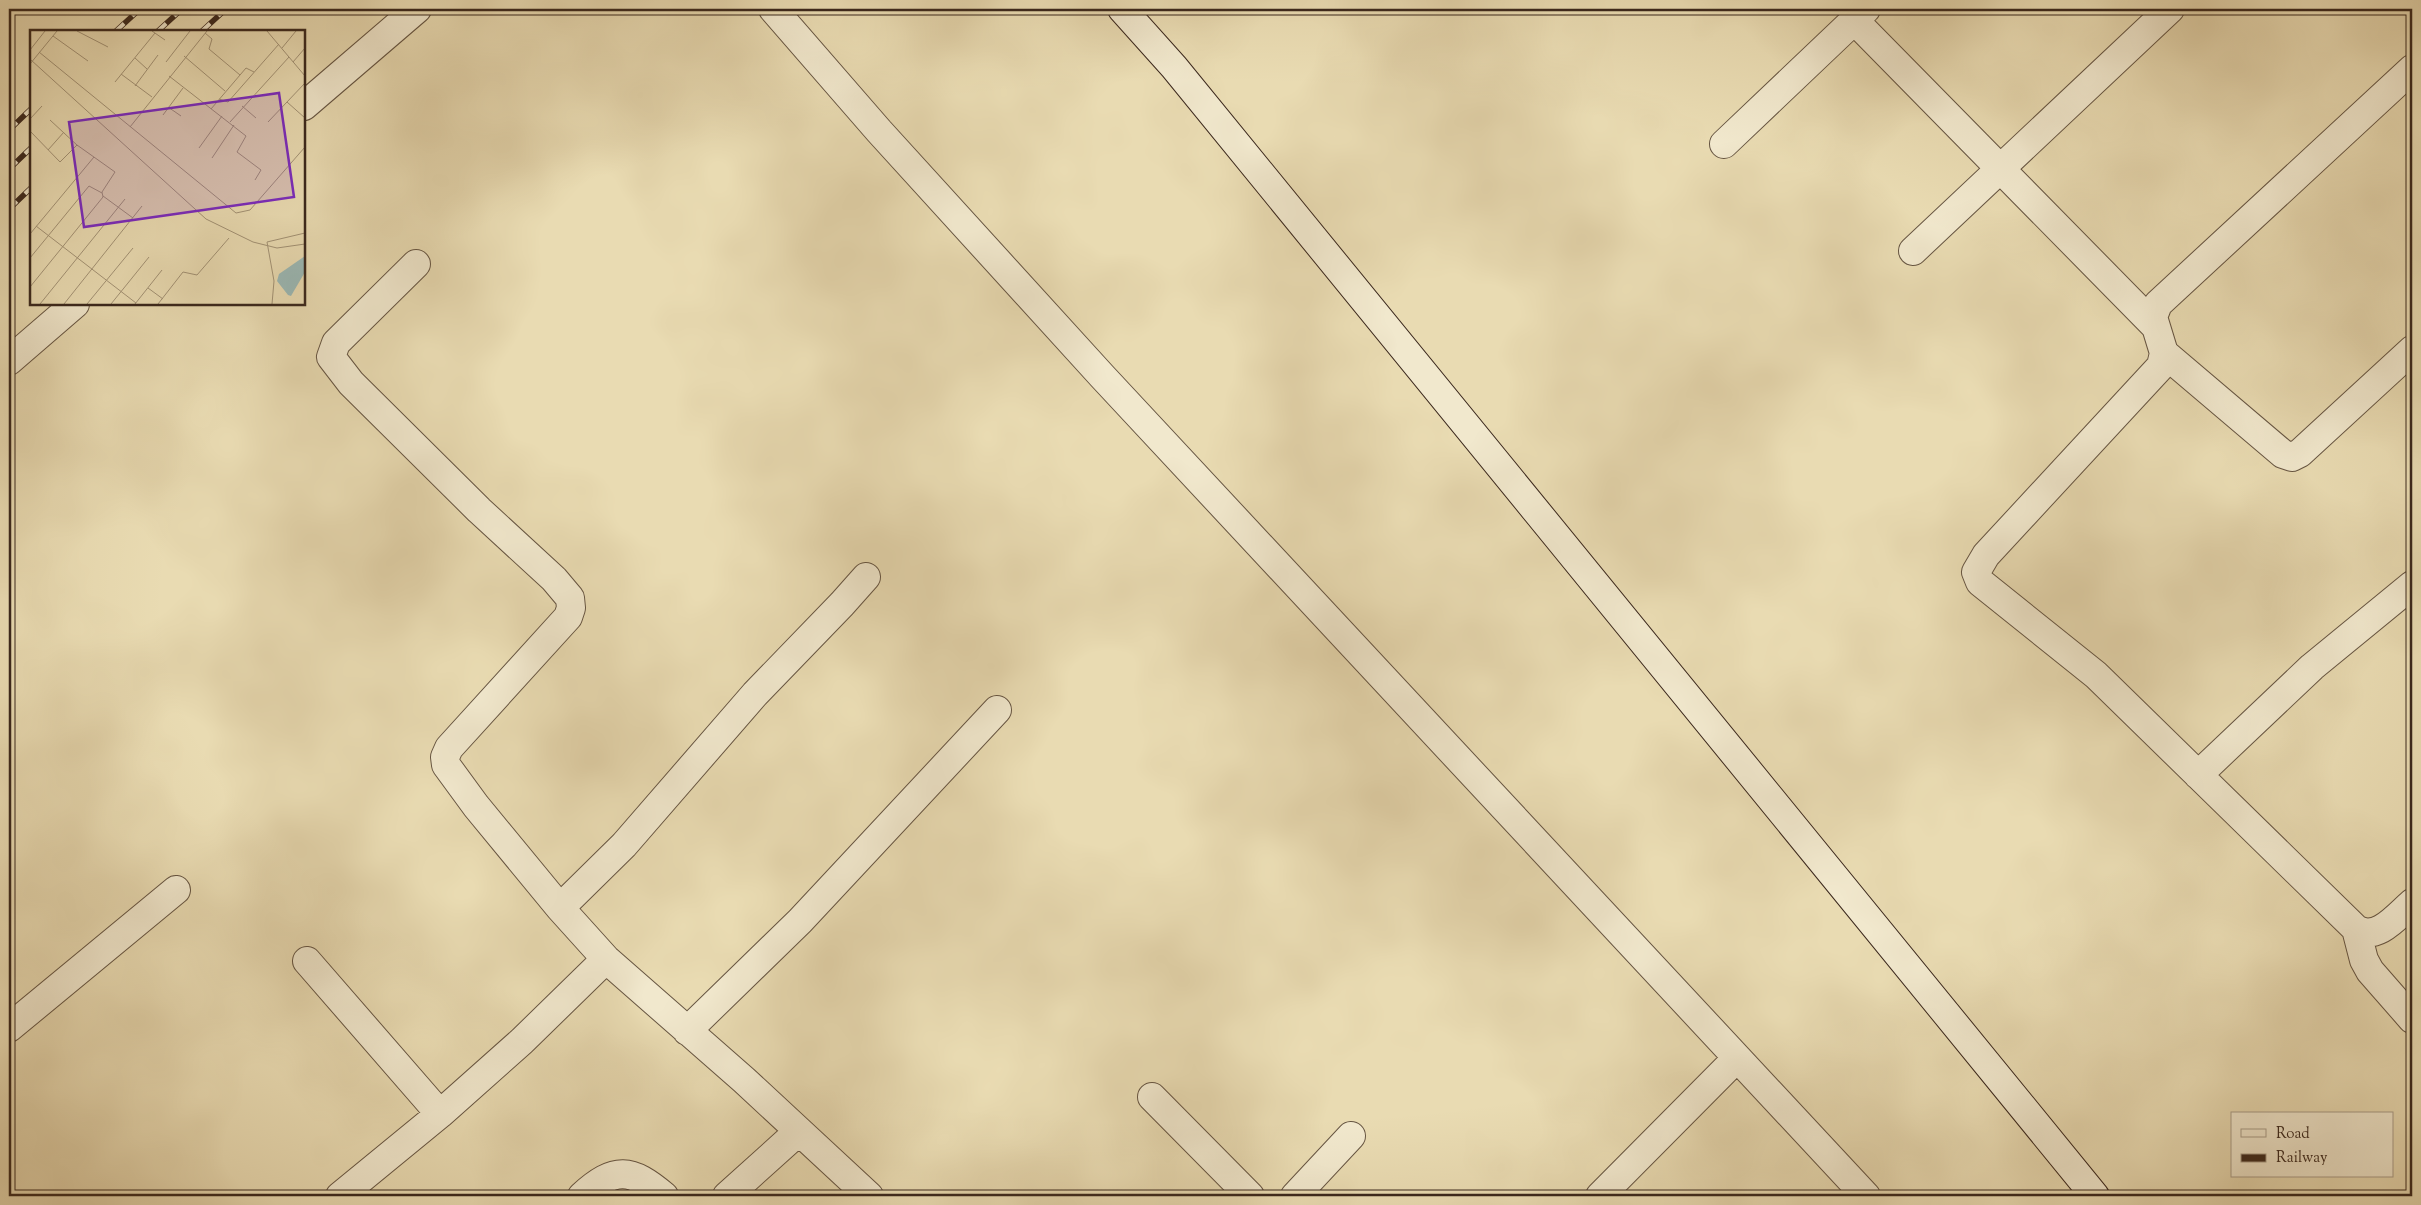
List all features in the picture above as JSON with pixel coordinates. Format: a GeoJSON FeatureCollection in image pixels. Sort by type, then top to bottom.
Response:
{"type":"FeatureCollection","features":[{"type":"Feature","properties":{"kind":"street"},"geometry":{"type":"LineString","coordinates":[[305,105],[417,9]]}},
{"type":"Feature","properties":{"kind":"street"},"geometry":{"type":"LineString","coordinates":[[773,9],[879,131],[1102,376],[1866,1196]]}},
{"type":"Feature","properties":{"kind":"street"},"geometry":{"type":"LineString","coordinates":[[1122,9],[1180,74],[2095,1196]]}},
{"type":"Feature","properties":{"kind":"street"},"geometry":{"type":"LineString","coordinates":[[1913,251],[2170,9]]}},
{"type":"Feature","properties":{"kind":"street"},"geometry":{"type":"LineString","coordinates":[[1724,144],[1860,14],[2001,167],[2154,325]]}},
{"type":"Feature","properties":{"kind":"street"},"geometry":{"type":"LineString","coordinates":[[2412,69],[2158,304],[2153,317],[2164,354],[2283,454],[2292,457],[2300,453],[2412,350]]}},
{"type":"Feature","properties":{"kind":"street"},"geometry":{"type":"LineString","coordinates":[[416,264],[336,343],[331,357],[351,383],[480,510],[554,579],[570,598],[571,608],[568,617],[449,748],[445,758],[446,765],[476,806],[560,908],[606,959],[869,1196]]}},
{"type":"Feature","properties":{"kind":"street"},"geometry":{"type":"LineString","coordinates":[[9,361],[74,305]]}},
{"type":"Feature","properties":{"kind":"street"},"geometry":{"type":"LineString","coordinates":[[2164,354],[2161,366],[1986,555],[1976,572],[1980,582],[2096,675],[2356,929],[2363,933],[2377,932],[2412,903]]}},
{"type":"Feature","properties":{"kind":"street"},"geometry":{"type":"LineString","coordinates":[[560,908],[624,845],[755,694],[866,577]]}},
{"type":"Feature","properties":{"kind":"street"},"geometry":{"type":"LineString","coordinates":[[2198,775],[2312,667],[2412,585]]}},
{"type":"Feature","properties":{"kind":"street"},"geometry":{"type":"LineString","coordinates":[[687,1031],[800,921],[997,710]]}},
{"type":"Feature","properties":{"kind":"street"},"geometry":{"type":"LineString","coordinates":[[9,1028],[176,890]]}},
{"type":"Feature","properties":{"kind":"street"},"geometry":{"type":"LineString","coordinates":[[2356,929],[2364,960],[2370,971],[2412,1019]]}},
{"type":"Feature","properties":{"kind":"street"},"geometry":{"type":"LineString","coordinates":[[340,1196],[440,1114],[522,1041],[606,959]]}},
{"type":"Feature","properties":{"kind":"street"},"geometry":{"type":"LineString","coordinates":[[307,961],[440,1114]]}},
{"type":"Feature","properties":{"kind":"street"},"geometry":{"type":"LineString","coordinates":[[1600,1196],[1737,1058]]}},
{"type":"Feature","properties":{"kind":"street"},"geometry":{"type":"LineString","coordinates":[[1152,1097],[1250,1196]]}},
{"type":"Feature","properties":{"kind":"street"},"geometry":{"type":"LineString","coordinates":[[727,1196],[799,1131]]}},
{"type":"Feature","properties":{"kind":"street"},"geometry":{"type":"LineString","coordinates":[[1295,1196],[1351,1136]]}},
{"type":"Feature","properties":{"kind":"street"},"geometry":{"type":"LineString","coordinates":[[582,1196],[597,1183],[617,1174],[632,1175],[646,1181],[664,1196]]}},
{"type":"Feature","properties":{"kind":"railway"},"geometry":{"type":"LineString","coordinates":[[117,30],[140,9]]}},
{"type":"Feature","properties":{"kind":"railway"},"geometry":{"type":"LineString","coordinates":[[159,30],[182,9]]}},
{"type":"Feature","properties":{"kind":"railway"},"geometry":{"type":"LineString","coordinates":[[203,30],[226,9]]}},
{"type":"Feature","properties":{"kind":"railway"},"geometry":{"type":"LineString","coordinates":[[9,130],[30,110]]}},
{"type":"Feature","properties":{"kind":"railway"},"geometry":{"type":"LineString","coordinates":[[9,169],[30,149]]}},
{"type":"Feature","properties":{"kind":"railway"},"geometry":{"type":"LineString","coordinates":[[9,209],[30,189]]}}]}
